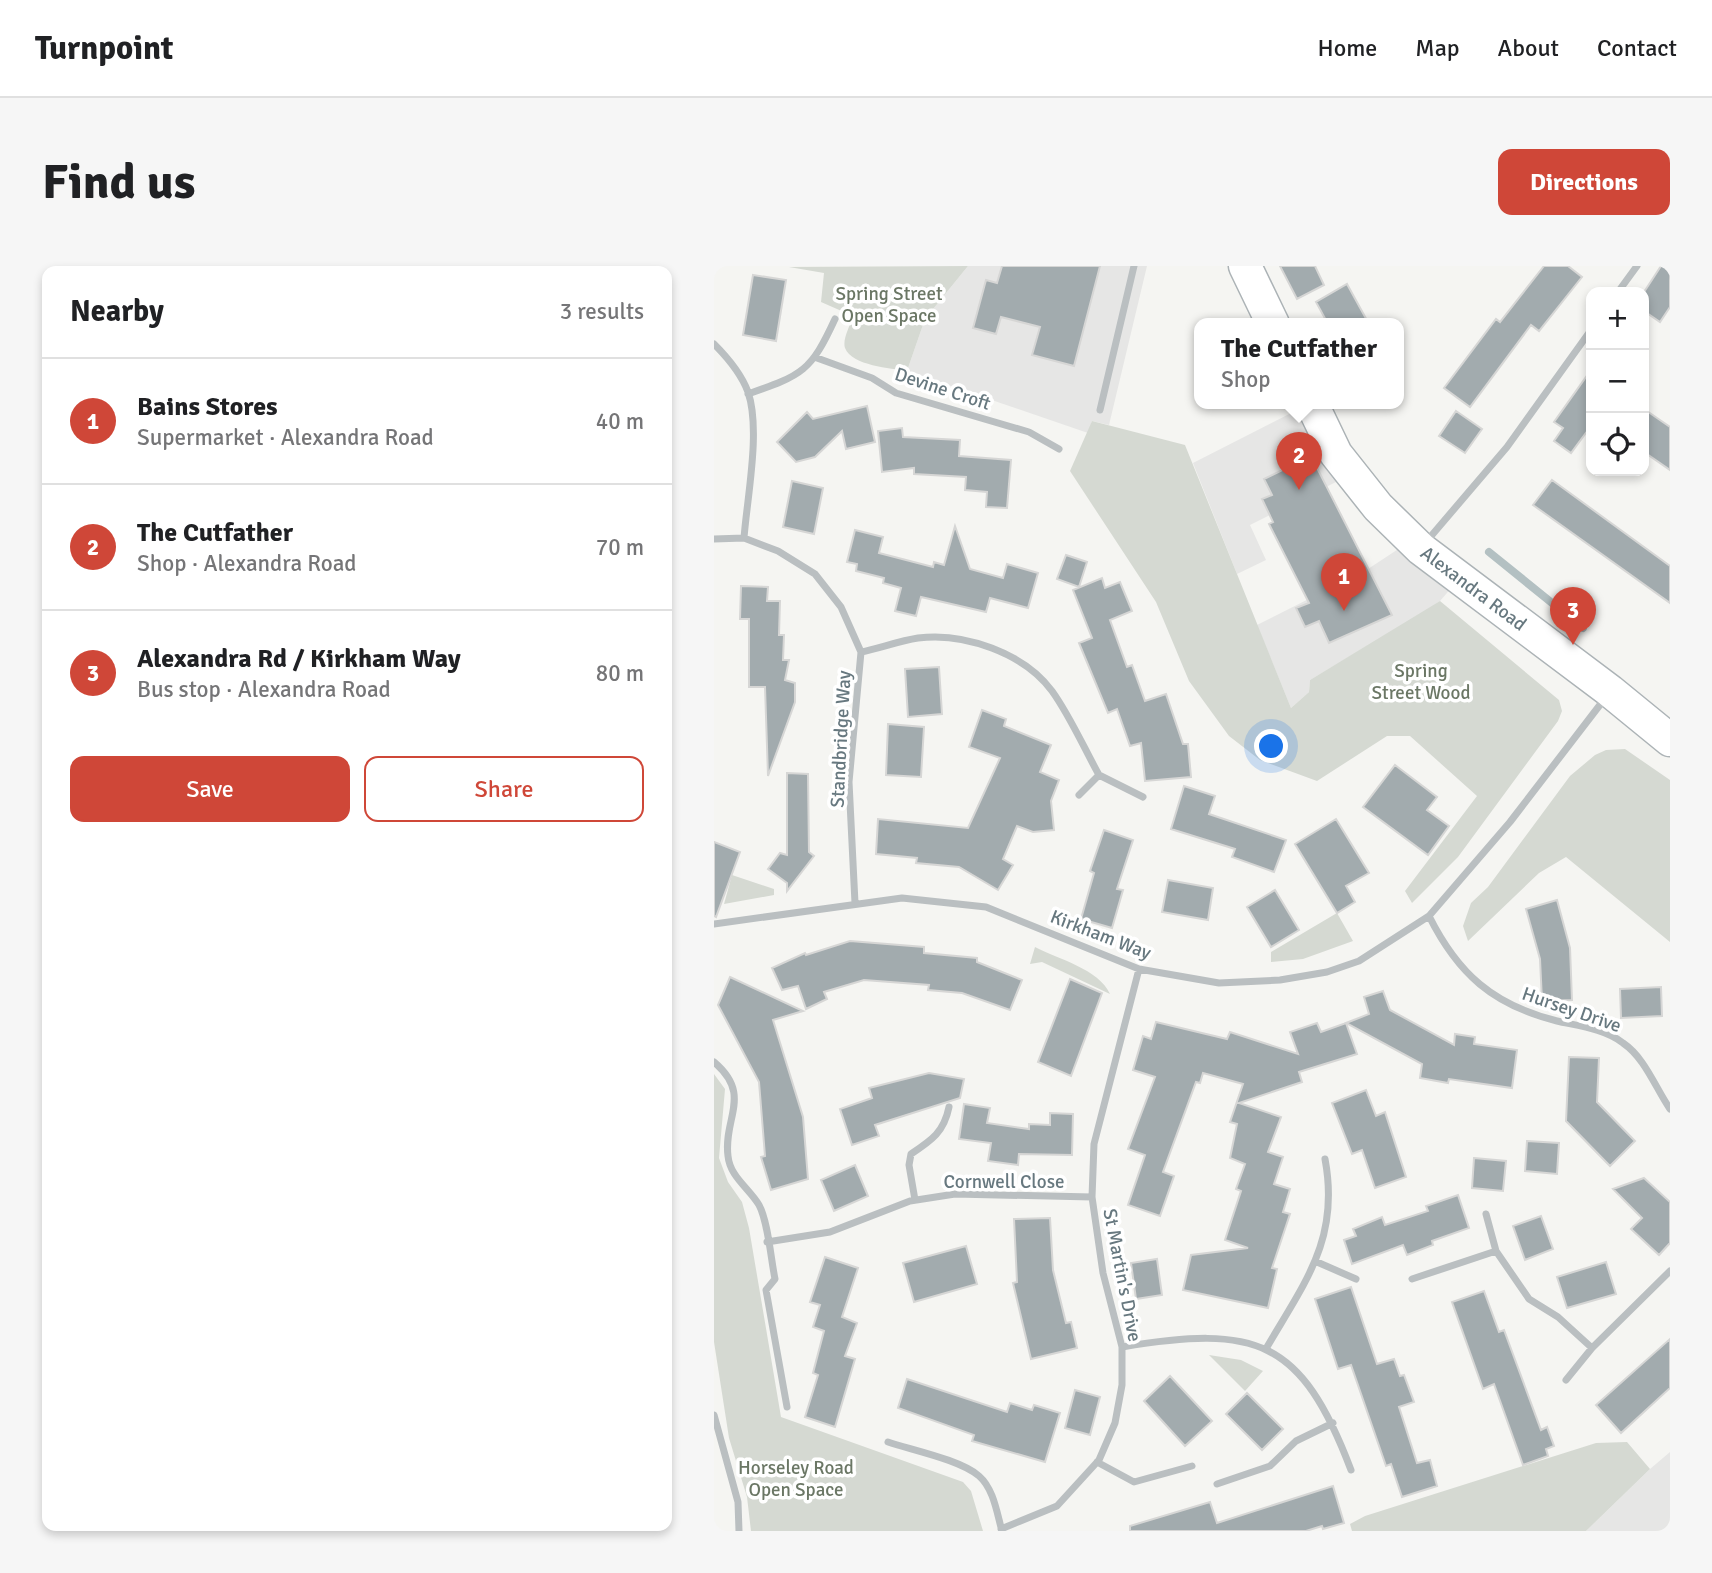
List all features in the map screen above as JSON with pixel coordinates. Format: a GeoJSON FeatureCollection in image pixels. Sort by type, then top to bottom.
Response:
{"type":"FeatureCollection","features":[{"type":"Feature","properties":{"kind":"main road"},"geometry":{"type":"LineString","coordinates":[[1245,266],[1270,318]]}},
{"type":"Feature","properties":{"kind":"main road","name":"Alexandra Road"},"geometry":{"type":"LineString","coordinates":[[1314,409],[1336,454],[1378,508],[1421,549],[1611,691],[1670,740]]}},
{"type":"Feature","properties":{"kind":"street"},"geometry":{"type":"LineString","coordinates":[[1100,410],[1134,266]]}},
{"type":"Feature","properties":{"kind":"street"},"geometry":{"type":"LineString","coordinates":[[1622,287],[1637,266]]}},
{"type":"Feature","properties":{"kind":"street"},"geometry":{"type":"LineString","coordinates":[[748,394],[788,380],[817,358],[835,319]]}},
{"type":"Feature","properties":{"kind":"street"},"geometry":{"type":"LineString","coordinates":[[1421,549],[1507,447],[1586,337]]}},
{"type":"Feature","properties":{"kind":"street"},"geometry":{"type":"LineString","coordinates":[[714,344],[732,361],[748,394],[752,432],[744,538]]}},
{"type":"Feature","properties":{"kind":"street","name":"Devine Croft"},"geometry":{"type":"LineString","coordinates":[[817,358],[872,378],[896,393],[1029,432],[1059,449]]}},
{"type":"Feature","properties":{"kind":"street","name":"Standbridge Way"},"geometry":{"type":"LineString","coordinates":[[714,539],[744,538],[778,551],[815,574],[841,607],[861,652],[849,782],[855,903]]}},
{"type":"Feature","properties":{"kind":"street"},"geometry":{"type":"LineString","coordinates":[[861,652],[920,638],[991,645],[1031,667],[1052,691],[1099,775],[1143,797]]}},
{"type":"Feature","properties":{"kind":"street","name":"Kirkham Way"},"geometry":{"type":"LineString","coordinates":[[714,924],[902,898],[986,907],[1139,969],[1219,983],[1280,980],[1326,972],[1359,961],[1429,916],[1510,822],[1611,691]]}},
{"type":"Feature","properties":{"kind":"street"},"geometry":{"type":"LineString","coordinates":[[1079,795],[1099,775]]}},
{"type":"Feature","properties":{"kind":"street","name":"Hursey Drive"},"geometry":{"type":"LineString","coordinates":[[1429,916],[1445,949],[1473,980],[1526,1013],[1608,1034],[1624,1044],[1638,1058],[1670,1109]]}},
{"type":"Feature","properties":{"kind":"street","name":"St Martin's Drive"},"geometry":{"type":"LineString","coordinates":[[888,1442],[966,1468],[980,1476],[990,1492],[1002,1530],[1057,1506],[1097,1462],[1115,1423],[1122,1385],[1122,1347],[1103,1273],[1092,1197],[1094,1144],[1139,969]]}},
{"type":"Feature","properties":{"kind":"street"},"geometry":{"type":"LineString","coordinates":[[714,1062],[727,1075],[736,1103],[727,1141],[728,1159],[736,1178],[760,1207],[775,1279],[766,1290],[787,1407]]}},
{"type":"Feature","properties":{"kind":"street"},"geometry":{"type":"LineString","coordinates":[[915,1200],[909,1165],[911,1154],[938,1136],[946,1124],[949,1107]]}},
{"type":"Feature","properties":{"kind":"street"},"geometry":{"type":"LineString","coordinates":[[1267,1347],[1317,1262],[1329,1214],[1330,1188],[1325,1159]]}},
{"type":"Feature","properties":{"kind":"street","name":"Cornwell Close"},"geometry":{"type":"LineString","coordinates":[[767,1242],[830,1232],[915,1200],[955,1194],[1092,1197]]}},
{"type":"Feature","properties":{"kind":"street"},"geometry":{"type":"LineString","coordinates":[[1486,1214],[1496,1251],[1529,1299],[1558,1317],[1592,1348]]}},
{"type":"Feature","properties":{"kind":"street"},"geometry":{"type":"LineString","coordinates":[[1412,1279],[1496,1251]]}},
{"type":"Feature","properties":{"kind":"street"},"geometry":{"type":"LineString","coordinates":[[1317,1262],[1356,1279]]}},
{"type":"Feature","properties":{"kind":"street"},"geometry":{"type":"LineString","coordinates":[[1566,1380],[1592,1348],[1670,1271]]}},
{"type":"Feature","properties":{"kind":"street"},"geometry":{"type":"LineString","coordinates":[[1122,1347],[1181,1338],[1209,1337],[1248,1341],[1267,1347],[1283,1357],[1319,1398],[1333,1423],[1351,1470]]}},
{"type":"Feature","properties":{"kind":"street"},"geometry":{"type":"LineString","coordinates":[[714,1415],[738,1502],[739,1531]]}},
{"type":"Feature","properties":{"kind":"street"},"geometry":{"type":"LineString","coordinates":[[1217,1484],[1270,1466],[1296,1441],[1333,1423]]}},
{"type":"Feature","properties":{"kind":"street"},"geometry":{"type":"LineString","coordinates":[[1097,1462],[1134,1482],[1192,1466]]}},
{"type":"Feature","properties":{"kind":"shaded area"},"geometry":{"type":"Polygon","coordinates":[[[968,266],[1147,266],[1109,425],[1092,421],[1088,433],[907,371],[925,319],[968,266]]]}},
{"type":"Feature","properties":{"kind":"shaded area"},"geometry":{"type":"Polygon","coordinates":[[[1299,409],[1312,409],[1352,474],[1250,525],[1266,560],[1237,574],[1193,463],[1299,409]]]}},
{"type":"Feature","properties":{"kind":"shaded area"},"geometry":{"type":"Polygon","coordinates":[[[1412,540],[1460,578],[1440,601],[1423,613],[1310,680],[1309,692],[1291,708],[1257,625],[1368,569],[1412,540]]]}},
{"type":"Feature","properties":{"kind":"shaded area"},"geometry":{"type":"Polygon","coordinates":[[[1670,1452],[1670,1531],[1586,1531],[1650,1469],[1670,1452]]]}},
{"type":"Feature","properties":{"kind":"green space","name":"Spring Street Open Space"},"geometry":{"type":"Polygon","coordinates":[[[968,266],[925,319],[907,371],[873,365],[849,354],[845,348],[845,340],[853,316],[821,302],[824,273],[789,267],[968,266]]]}},
{"type":"Feature","properties":{"kind":"green space","name":"Spring Street Wood"},"geometry":{"type":"Polygon","coordinates":[[[1092,421],[1185,445],[1291,708],[1309,692],[1310,680],[1440,601],[1559,700],[1562,711],[1558,721],[1458,857],[1412,903],[1405,891],[1477,796],[1410,736],[1387,736],[1317,781],[1260,760],[1229,736],[1189,681],[1156,602],[1070,471],[1092,421]]]}},
{"type":"Feature","properties":{"kind":"green space"},"geometry":{"type":"Polygon","coordinates":[[[1625,749],[1670,780],[1670,942],[1566,857],[1539,873],[1468,941],[1463,926],[1471,903],[1488,887],[1570,776],[1595,755],[1606,750],[1625,749]]]}},
{"type":"Feature","properties":{"kind":"green space"},"geometry":{"type":"Polygon","coordinates":[[[732,875],[774,889],[774,895],[724,904],[732,875]]]}},
{"type":"Feature","properties":{"kind":"green space"},"geometry":{"type":"Polygon","coordinates":[[[1337,913],[1353,941],[1303,959],[1271,962],[1271,952],[1337,913]]]}},
{"type":"Feature","properties":{"kind":"green space"},"geometry":{"type":"Polygon","coordinates":[[[1035,947],[1088,971],[1105,985],[1110,994],[1042,962],[1030,964],[1035,947]]]}},
{"type":"Feature","properties":{"kind":"green space","name":"Horseley Road Open Space"},"geometry":{"type":"Polygon","coordinates":[[[714,1074],[725,1089],[719,1158],[728,1182],[742,1202],[749,1228],[781,1417],[963,1482],[971,1491],[983,1531],[751,1531],[747,1497],[729,1438],[714,1342],[714,1074]]]}},
{"type":"Feature","properties":{"kind":"green space"},"geometry":{"type":"Polygon","coordinates":[[[1209,1355],[1241,1360],[1263,1371],[1245,1391],[1209,1355]]]}},
{"type":"Feature","properties":{"kind":"green space"},"geometry":{"type":"Polygon","coordinates":[[[1627,1442],[1650,1469],[1586,1531],[1352,1531],[1350,1524],[1365,1516],[1596,1443],[1627,1442]]]}},
{"type":"Feature","properties":{"kind":"building"},"geometry":{"type":"Polygon","coordinates":[[[1002,266],[1100,266],[1074,366],[1032,355],[1040,327],[1001,317],[996,334],[973,328],[986,280],[997,283],[1002,266]]]}},
{"type":"Feature","properties":{"kind":"building"},"geometry":{"type":"Polygon","coordinates":[[[1280,266],[1315,266],[1324,285],[1297,299],[1280,266]]]}},
{"type":"Feature","properties":{"kind":"building"},"geometry":{"type":"Polygon","coordinates":[[[1544,266],[1568,266],[1582,277],[1539,331],[1531,325],[1470,407],[1444,388],[1496,319],[1500,322],[1544,266]]]}},
{"type":"Feature","properties":{"kind":"building"},"geometry":{"type":"Polygon","coordinates":[[[1661,266],[1670,266],[1670,307],[1660,322],[1649,314],[1647,287],[1661,266]]]}},
{"type":"Feature","properties":{"kind":"building"},"geometry":{"type":"Polygon","coordinates":[[[753,275],[786,280],[776,341],[743,335],[753,275]]]}},
{"type":"Feature","properties":{"kind":"building"},"geometry":{"type":"Polygon","coordinates":[[[1347,284],[1366,318],[1325,318],[1316,302],[1347,284]]]}},
{"type":"Feature","properties":{"kind":"building"},"geometry":{"type":"Polygon","coordinates":[[[1586,377],[1586,433],[1571,453],[1554,441],[1563,428],[1554,422],[1586,377]]]}},
{"type":"Feature","properties":{"kind":"building"},"geometry":{"type":"Polygon","coordinates":[[[867,406],[875,442],[846,449],[842,431],[815,457],[796,462],[777,442],[807,412],[813,419],[867,406]]]}},
{"type":"Feature","properties":{"kind":"building"},"geometry":{"type":"Polygon","coordinates":[[[1456,411],[1482,429],[1465,453],[1439,436],[1456,411]]]}},
{"type":"Feature","properties":{"kind":"building"},"geometry":{"type":"Polygon","coordinates":[[[1649,412],[1670,427],[1670,470],[1649,455],[1649,412]]]}},
{"type":"Feature","properties":{"kind":"building"},"geometry":{"type":"Polygon","coordinates":[[[902,428],[903,437],[960,440],[959,456],[1011,460],[1007,508],[986,507],[987,492],[965,490],[966,477],[914,474],[914,468],[882,472],[878,431],[902,428]]]}},
{"type":"Feature","properties":{"kind":"building"},"geometry":{"type":"Polygon","coordinates":[[[1311,456],[1392,615],[1329,643],[1319,621],[1305,627],[1296,608],[1309,603],[1269,524],[1273,522],[1262,499],[1272,495],[1264,479],[1311,456]]]}},
{"type":"Feature","properties":{"kind":"building"},"geometry":{"type":"Polygon","coordinates":[[[1552,480],[1670,566],[1670,603],[1533,505],[1552,480]]]}},
{"type":"Feature","properties":{"kind":"building"},"geometry":{"type":"Polygon","coordinates":[[[792,481],[823,488],[814,534],[783,527],[792,481]]]}},
{"type":"Feature","properties":{"kind":"building"},"geometry":{"type":"Polygon","coordinates":[[[955,526],[970,569],[1003,578],[1007,564],[1038,573],[1028,608],[990,598],[986,612],[921,597],[916,616],[895,611],[901,588],[883,583],[884,578],[856,571],[857,564],[847,562],[855,530],[883,537],[879,553],[933,567],[934,562],[944,565],[955,526]]]}},
{"type":"Feature","properties":{"kind":"building"},"geometry":{"type":"Polygon","coordinates":[[[1066,555],[1087,562],[1079,587],[1057,579],[1066,555]]]}},
{"type":"Feature","properties":{"kind":"building"},"geometry":{"type":"Polygon","coordinates":[[[1102,578],[1105,588],[1120,582],[1132,611],[1110,620],[1127,667],[1132,665],[1145,701],[1166,694],[1183,744],[1188,744],[1191,777],[1145,781],[1141,743],[1130,746],[1117,709],[1108,713],[1079,643],[1092,638],[1073,590],[1102,578]]]}},
{"type":"Feature","properties":{"kind":"building"},"geometry":{"type":"Polygon","coordinates":[[[741,586],[768,587],[767,601],[780,601],[779,635],[784,635],[783,660],[789,660],[785,680],[795,683],[795,702],[768,776],[765,687],[749,687],[749,619],[740,619],[741,586]]]}},
{"type":"Feature","properties":{"kind":"building"},"geometry":{"type":"Polygon","coordinates":[[[939,667],[942,714],[908,717],[905,669],[939,667]]]}},
{"type":"Feature","properties":{"kind":"building"},"geometry":{"type":"Polygon","coordinates":[[[982,710],[1006,719],[1004,726],[1051,745],[1040,772],[1059,780],[1051,801],[1054,830],[1033,832],[1017,826],[1003,859],[1013,865],[998,890],[959,867],[916,863],[917,858],[876,854],[878,819],[968,828],[1000,758],[969,747],[982,710]]]}},
{"type":"Feature","properties":{"kind":"building"},"geometry":{"type":"Polygon","coordinates":[[[888,724],[924,727],[921,777],[886,775],[888,724]]]}},
{"type":"Feature","properties":{"kind":"building"},"geometry":{"type":"Polygon","coordinates":[[[1395,765],[1437,797],[1427,810],[1449,826],[1428,855],[1363,807],[1395,765]]]}},
{"type":"Feature","properties":{"kind":"building"},"geometry":{"type":"Polygon","coordinates":[[[787,773],[808,774],[809,852],[814,856],[787,891],[787,883],[768,869],[780,853],[787,855],[787,773]]]}},
{"type":"Feature","properties":{"kind":"building"},"geometry":{"type":"Polygon","coordinates":[[[1184,786],[1215,796],[1209,814],[1286,840],[1274,872],[1232,857],[1235,849],[1171,829],[1184,786]]]}},
{"type":"Feature","properties":{"kind":"building"},"geometry":{"type":"Polygon","coordinates":[[[1336,819],[1369,873],[1346,886],[1355,902],[1337,913],[1295,844],[1336,819]]]}},
{"type":"Feature","properties":{"kind":"building"},"geometry":{"type":"Polygon","coordinates":[[[1104,830],[1133,840],[1117,889],[1123,890],[1112,928],[1081,919],[1094,873],[1090,871],[1104,830]]]}},
{"type":"Feature","properties":{"kind":"building"},"geometry":{"type":"Polygon","coordinates":[[[714,842],[740,852],[716,917],[714,916],[714,842]]]}},
{"type":"Feature","properties":{"kind":"building"},"geometry":{"type":"Polygon","coordinates":[[[1168,880],[1213,888],[1208,920],[1162,912],[1168,880]]]}},
{"type":"Feature","properties":{"kind":"building"},"geometry":{"type":"Polygon","coordinates":[[[1275,890],[1299,930],[1271,947],[1247,907],[1275,890]]]}},
{"type":"Feature","properties":{"kind":"building"},"geometry":{"type":"Polygon","coordinates":[[[1557,900],[1570,948],[1572,1000],[1542,1001],[1540,959],[1526,909],[1557,900]]]}},
{"type":"Feature","properties":{"kind":"building"},"geometry":{"type":"Polygon","coordinates":[[[850,941],[924,947],[924,953],[977,958],[977,962],[1022,980],[1010,1010],[962,993],[928,990],[929,985],[864,980],[824,992],[827,999],[806,1009],[798,986],[782,990],[772,968],[805,953],[806,955],[850,941]]]}},
{"type":"Feature","properties":{"kind":"building"},"geometry":{"type":"Polygon","coordinates":[[[730,977],[803,1011],[773,1020],[803,1117],[808,1179],[771,1190],[761,1157],[765,1156],[759,1082],[718,1005],[730,977]]]}},
{"type":"Feature","properties":{"kind":"building"},"geometry":{"type":"Polygon","coordinates":[[[1070,979],[1102,993],[1071,1076],[1038,1062],[1070,979]]]}},
{"type":"Feature","properties":{"kind":"building"},"geometry":{"type":"Polygon","coordinates":[[[1661,987],[1662,1016],[1621,1018],[1620,989],[1661,987]]]}},
{"type":"Feature","properties":{"kind":"building"},"geometry":{"type":"Polygon","coordinates":[[[1383,991],[1390,1010],[1454,1045],[1455,1034],[1475,1037],[1474,1044],[1517,1050],[1512,1088],[1449,1079],[1448,1083],[1420,1078],[1422,1064],[1346,1023],[1369,1014],[1364,997],[1383,991]]]}},
{"type":"Feature","properties":{"kind":"building"},"geometry":{"type":"Polygon","coordinates":[[[1156,1022],[1227,1039],[1230,1032],[1298,1054],[1290,1032],[1317,1023],[1321,1032],[1346,1023],[1357,1054],[1299,1072],[1302,1082],[1239,1103],[1281,1117],[1268,1152],[1283,1157],[1274,1184],[1290,1189],[1283,1212],[1290,1214],[1272,1268],[1277,1269],[1268,1308],[1183,1290],[1191,1255],[1248,1248],[1225,1240],[1241,1191],[1236,1189],[1245,1164],[1230,1158],[1237,1124],[1230,1122],[1243,1084],[1203,1073],[1200,1083],[1196,1082],[1163,1172],[1174,1176],[1160,1216],[1128,1205],[1145,1155],[1128,1149],[1155,1077],[1133,1070],[1143,1036],[1151,1039],[1156,1022]]]}},
{"type":"Feature","properties":{"kind":"building"},"geometry":{"type":"Polygon","coordinates":[[[1569,1057],[1599,1058],[1597,1102],[1635,1141],[1610,1166],[1566,1121],[1569,1057]]]}},
{"type":"Feature","properties":{"kind":"building"},"geometry":{"type":"Polygon","coordinates":[[[929,1073],[964,1079],[960,1098],[875,1125],[879,1136],[852,1145],[840,1109],[872,1098],[869,1088],[929,1073]]]}},
{"type":"Feature","properties":{"kind":"building"},"geometry":{"type":"Polygon","coordinates":[[[1366,1090],[1376,1116],[1385,1112],[1406,1177],[1375,1188],[1362,1150],[1352,1154],[1332,1103],[1366,1090]]]}},
{"type":"Feature","properties":{"kind":"building"},"geometry":{"type":"Polygon","coordinates":[[[964,1104],[990,1108],[987,1123],[1029,1129],[1029,1124],[1050,1125],[1050,1113],[1073,1114],[1072,1155],[1019,1154],[1018,1165],[988,1161],[991,1143],[959,1139],[964,1104]]]}},
{"type":"Feature","properties":{"kind":"building"},"geometry":{"type":"Polygon","coordinates":[[[1527,1141],[1559,1143],[1557,1174],[1525,1171],[1527,1141]]]}},
{"type":"Feature","properties":{"kind":"building"},"geometry":{"type":"Polygon","coordinates":[[[1474,1158],[1506,1161],[1503,1191],[1472,1188],[1474,1158]]]}},
{"type":"Feature","properties":{"kind":"building"},"geometry":{"type":"Polygon","coordinates":[[[855,1165],[868,1196],[834,1211],[821,1180],[855,1165]]]}},
{"type":"Feature","properties":{"kind":"building"},"geometry":{"type":"Polygon","coordinates":[[[1644,1178],[1670,1202],[1670,1243],[1659,1255],[1631,1229],[1642,1218],[1613,1189],[1644,1178]]]}},
{"type":"Feature","properties":{"kind":"building"},"geometry":{"type":"Polygon","coordinates":[[[1458,1195],[1469,1228],[1432,1241],[1433,1245],[1407,1255],[1403,1245],[1352,1264],[1344,1240],[1356,1236],[1353,1229],[1382,1217],[1385,1225],[1428,1211],[1426,1206],[1458,1195]]]}},
{"type":"Feature","properties":{"kind":"building"},"geometry":{"type":"Polygon","coordinates":[[[1541,1216],[1553,1249],[1525,1260],[1513,1226],[1541,1216]]]}},
{"type":"Feature","properties":{"kind":"building"},"geometry":{"type":"Polygon","coordinates":[[[1050,1218],[1053,1270],[1066,1323],[1071,1322],[1077,1348],[1031,1359],[1013,1283],[1017,1282],[1014,1219],[1050,1218]]]}},
{"type":"Feature","properties":{"kind":"building"},"geometry":{"type":"Polygon","coordinates":[[[966,1246],[977,1284],[914,1302],[903,1263],[966,1246]]]}},
{"type":"Feature","properties":{"kind":"building"},"geometry":{"type":"Polygon","coordinates":[[[825,1257],[858,1268],[842,1317],[857,1323],[845,1356],[855,1359],[835,1427],[805,1417],[818,1375],[813,1373],[824,1331],[813,1327],[820,1305],[810,1302],[825,1257]]]}},
{"type":"Feature","properties":{"kind":"building"},"geometry":{"type":"Polygon","coordinates":[[[1157,1259],[1162,1295],[1136,1299],[1131,1263],[1157,1259]]]}},
{"type":"Feature","properties":{"kind":"building"},"geometry":{"type":"Polygon","coordinates":[[[1606,1262],[1616,1294],[1567,1308],[1557,1277],[1606,1262]]]}},
{"type":"Feature","properties":{"kind":"building"},"geometry":{"type":"Polygon","coordinates":[[[1351,1287],[1377,1364],[1394,1359],[1400,1376],[1404,1375],[1414,1402],[1399,1407],[1417,1463],[1430,1460],[1437,1486],[1402,1497],[1391,1464],[1386,1466],[1351,1365],[1338,1369],[1315,1299],[1351,1287]]]}},
{"type":"Feature","properties":{"kind":"building"},"geometry":{"type":"Polygon","coordinates":[[[1484,1291],[1499,1332],[1504,1330],[1541,1430],[1547,1427],[1554,1446],[1546,1449],[1548,1456],[1523,1465],[1494,1384],[1483,1389],[1452,1302],[1484,1291]]]}},
{"type":"Feature","properties":{"kind":"building"},"geometry":{"type":"Polygon","coordinates":[[[1670,1339],[1670,1388],[1621,1433],[1596,1405],[1670,1339]]]}},
{"type":"Feature","properties":{"kind":"building"},"geometry":{"type":"Polygon","coordinates":[[[1170,1376],[1212,1421],[1185,1446],[1144,1401],[1170,1376]]]}},
{"type":"Feature","properties":{"kind":"building"},"geometry":{"type":"Polygon","coordinates":[[[907,1379],[1007,1412],[1010,1403],[1032,1410],[1034,1405],[1060,1413],[1045,1462],[972,1441],[974,1435],[898,1408],[907,1379]]]}},
{"type":"Feature","properties":{"kind":"building"},"geometry":{"type":"Polygon","coordinates":[[[1075,1390],[1100,1397],[1090,1435],[1065,1428],[1075,1390]]]}},
{"type":"Feature","properties":{"kind":"building"},"geometry":{"type":"Polygon","coordinates":[[[1247,1393],[1283,1429],[1262,1450],[1226,1414],[1247,1393]]]}},
{"type":"Feature","properties":{"kind":"building"},"geometry":{"type":"Polygon","coordinates":[[[1333,1486],[1344,1523],[1323,1529],[1322,1526],[1306,1531],[1130,1531],[1130,1526],[1210,1502],[1217,1523],[1333,1486]]]}},
{"type":"Feature","properties":{"kind":"waterway"},"geometry":{"type":"LineString","coordinates":[[1489,552],[1583,628]]}},
{"type":"Feature","properties":{"kind":"place","name":"The Cutfather"},"geometry":{"type":"Point","coordinates":[1299,490]}},
{"type":"Feature","properties":{"kind":"place","name":"Bains Stores"},"geometry":{"type":"Point","coordinates":[1344,611]}},
{"type":"Feature","properties":{"kind":"place","name":"Alexandra Rd / Kirkham Way"},"geometry":{"type":"Point","coordinates":[1573,645]}}]}
